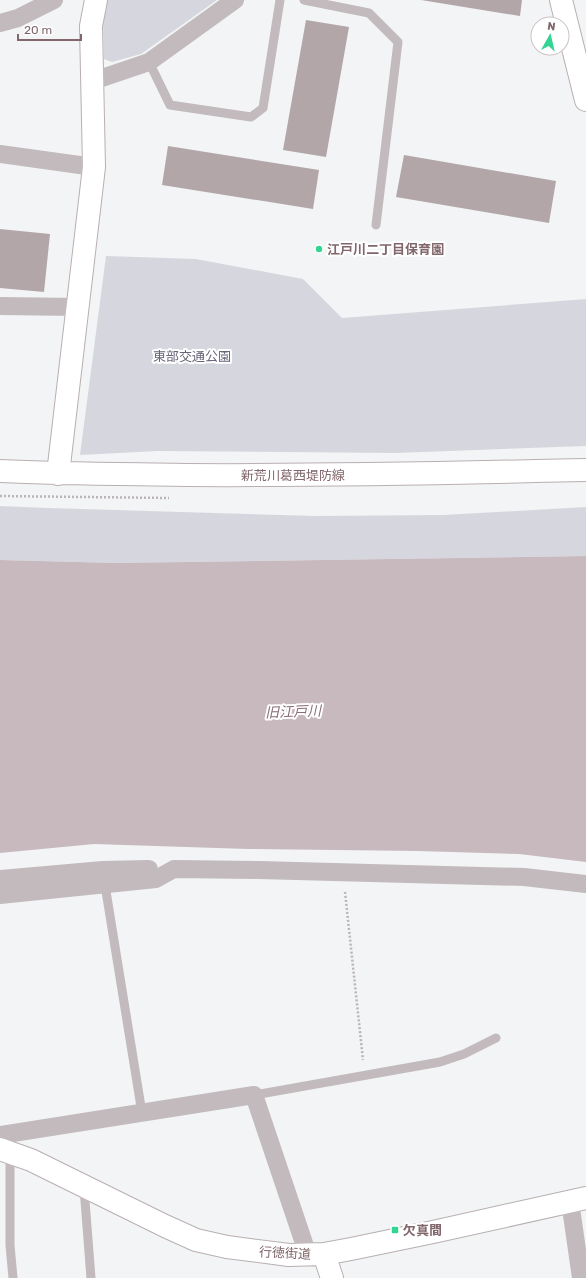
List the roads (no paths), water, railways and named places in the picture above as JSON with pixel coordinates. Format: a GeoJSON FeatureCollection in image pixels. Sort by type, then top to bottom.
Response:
{"type":"FeatureCollection","features":[{"type":"Feature","properties":{"kind":"street"},"geometry":{"type":"LineString","coordinates":[[58,474],[94,167],[91,26],[96,0]]}},
{"type":"Feature","properties":{"kind":"street"},"geometry":{"type":"LineString","coordinates":[[93,81],[150,62],[235,0]]}},
{"type":"Feature","properties":{"kind":"street"},"geometry":{"type":"LineString","coordinates":[[561,0],[586,100]]}},
{"type":"Feature","properties":{"kind":"street"},"geometry":{"type":"LineString","coordinates":[[0,23],[18,18],[44,2]]}},
{"type":"Feature","properties":{"kind":"street"},"geometry":{"type":"LineString","coordinates":[[0,154],[94,167]]}},
{"type":"Feature","properties":{"kind":"street"},"geometry":{"type":"LineString","coordinates":[[0,306],[78,307]]}},
{"type":"Feature","properties":{"kind":"street","name":"新荒川葛西堤防線"},"geometry":{"type":"LineString","coordinates":[[0,471],[58,474],[232,475],[397,474],[586,470]]}},
{"type":"Feature","properties":{"kind":"street"},"geometry":{"type":"LineString","coordinates":[[0,879],[103,870],[174,869],[524,877],[586,884]]}},
{"type":"Feature","properties":{"kind":"street"},"geometry":{"type":"LineString","coordinates":[[0,895],[105,885],[156,878],[174,869]]}},
{"type":"Feature","properties":{"kind":"street"},"geometry":{"type":"LineString","coordinates":[[3,1145],[142,1113],[254,1095],[316,1255],[332,1278]]}},
{"type":"Feature","properties":{"kind":"street","name":"行徳街道"},"geometry":{"type":"LineString","coordinates":[[3,1145],[84,1187],[196,1240],[227,1247],[261,1252],[316,1255],[433,1232],[578,1199]]}},
{"type":"Feature","properties":{"kind":"street"},"geometry":{"type":"LineString","coordinates":[[578,1199],[581,1278]]}},
{"type":"Feature","properties":{"kind":"lane"},"geometry":{"type":"LineString","coordinates":[[150,62],[170,105],[251,117],[263,108],[280,0]]}},
{"type":"Feature","properties":{"kind":"lane"},"geometry":{"type":"LineString","coordinates":[[304,0],[368,13],[398,42],[376,225]]}},
{"type":"Feature","properties":{"kind":"lane"},"geometry":{"type":"LineString","coordinates":[[105,885],[142,1113]]}},
{"type":"Feature","properties":{"kind":"lane"},"geometry":{"type":"LineString","coordinates":[[254,1095],[365,1074],[440,1062],[464,1054],[496,1038]]}},
{"type":"Feature","properties":{"kind":"lane"},"geometry":{"type":"LineString","coordinates":[[3,1145],[13,1278]]}},
{"type":"Feature","properties":{"kind":"lane"},"geometry":{"type":"LineString","coordinates":[[84,1187],[91,1278]]}},
{"type":"Feature","properties":{"kind":"water","name":"旧江戸川"},"geometry":{"type":"Polygon","coordinates":[[[586,556],[586,862],[519,854],[248,849],[94,844],[0,853],[0,560],[116,563],[586,556]]]}},
{"type":"Feature","properties":{"kind":"place","name":"江戸川二丁目保育園"},"geometry":{"type":"Point","coordinates":[319,249]}},
{"type":"Feature","properties":{"kind":"place","name":"欠真間"},"geometry":{"type":"Point","coordinates":[395,1230]}},
{"type":"Feature","properties":{"kind":"park label","name":"東部交通公園"},"geometry":{"type":"Point","coordinates":[192,356]}}]}
